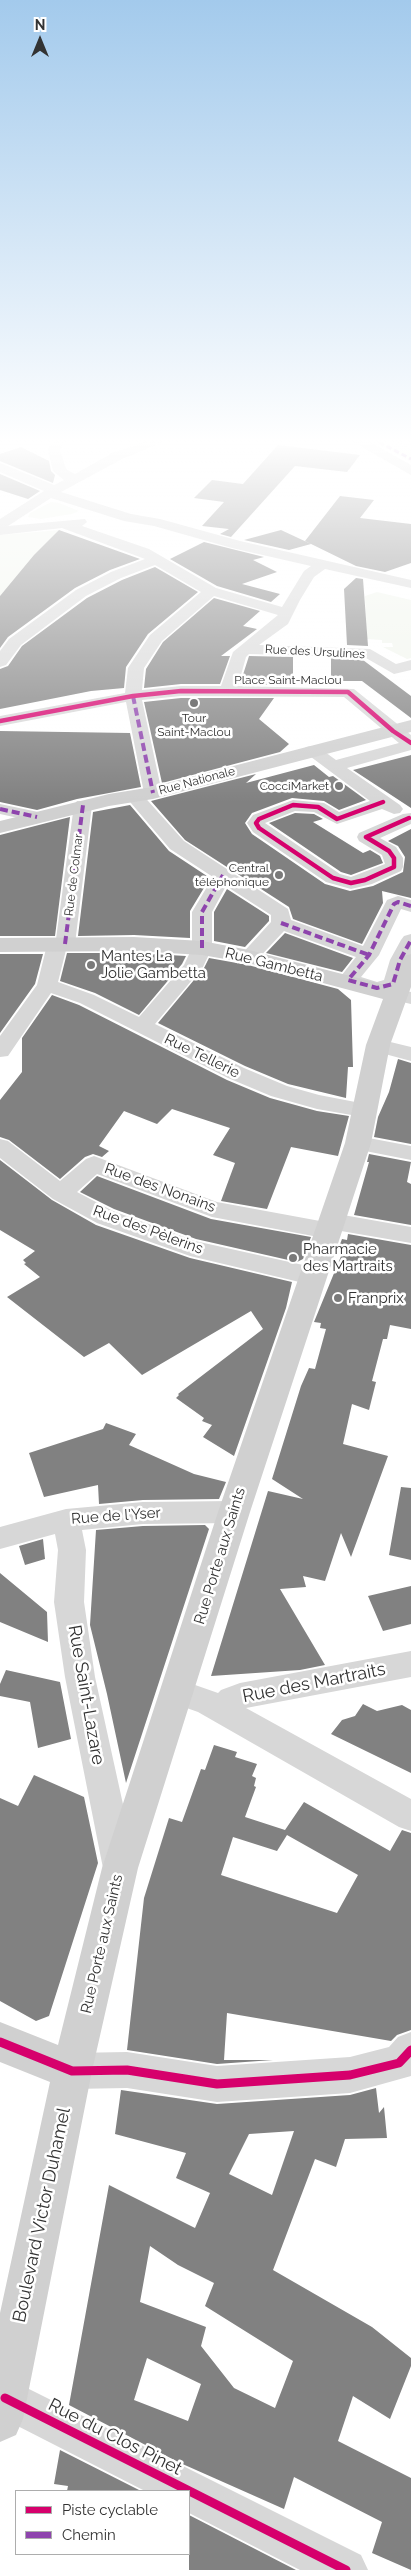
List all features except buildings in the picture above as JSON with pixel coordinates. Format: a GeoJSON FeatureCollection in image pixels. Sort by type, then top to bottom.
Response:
{"type":"FeatureCollection","features":[{"type":"Feature","properties":{"kind":"main road","name":"Rue Nationale"},"geometry":{"type":"LineString","coordinates":[[0,826],[83,805],[153,793],[402,729]]}},
{"type":"Feature","properties":{"kind":"main road","name":"Rue Gambetta"},"geometry":{"type":"LineString","coordinates":[[0,945],[134,944],[202,948],[250,957],[403,997]]}},
{"type":"Feature","properties":{"kind":"main road","name":"Rue Porte aux Saints"},"geometry":{"type":"LineString","coordinates":[[72,2071],[120,1868],[178,1692],[234,1512],[358,1142],[363,1110],[378,1045],[403,997],[411,961]]}},
{"type":"Feature","properties":{"kind":"main road"},"geometry":{"type":"LineString","coordinates":[[0,2042],[72,2071]]}},
{"type":"Feature","properties":{"kind":"main road","name":"Boulevard Victor Duhamel"},"geometry":{"type":"LineString","coordinates":[[2,2408],[72,2071]]}},
{"type":"Feature","properties":{"kind":"street"},"geometry":{"type":"LineString","coordinates":[[0,662],[15,642],[81,593],[116,575],[149,562]]}},
{"type":"Feature","properties":{"kind":"street"},"geometry":{"type":"LineString","coordinates":[[162,562],[211,591],[287,613]]}},
{"type":"Feature","properties":{"kind":"street"},"geometry":{"type":"LineString","coordinates":[[309,562],[411,584]]}},
{"type":"Feature","properties":{"kind":"street"},"geometry":{"type":"LineString","coordinates":[[228,691],[239,655],[256,639],[283,621],[309,574],[321,565]]}},
{"type":"Feature","properties":{"kind":"street"},"geometry":{"type":"LineString","coordinates":[[153,793],[133,696],[136,668],[156,638],[211,591]]}},
{"type":"Feature","properties":{"kind":"street","name":"Rue des Ursulines"},"geometry":{"type":"LineString","coordinates":[[245,649],[355,652],[370,654],[394,669],[411,665]]}},
{"type":"Feature","properties":{"kind":"street","name":"Place Saint-Maclou"},"geometry":{"type":"LineString","coordinates":[[0,721],[133,696],[181,691],[348,692],[402,729],[411,744]]}},
{"type":"Feature","properties":{"kind":"street"},"geometry":{"type":"LineString","coordinates":[[333,766],[411,744]]}},
{"type":"Feature","properties":{"kind":"street"},"geometry":{"type":"LineString","coordinates":[[312,751],[410,819]]}},
{"type":"Feature","properties":{"kind":"street"},"geometry":{"type":"LineString","coordinates":[[134,796],[177,845],[281,913],[282,924],[250,957]]}},
{"type":"Feature","properties":{"kind":"street"},"geometry":{"type":"LineString","coordinates":[[337,819],[383,802]]}},
{"type":"Feature","properties":{"kind":"street","name":"Rue de Colmar"},"geometry":{"type":"LineString","coordinates":[[47,985],[61,945],[83,805]]}},
{"type":"Feature","properties":{"kind":"street"},"geometry":{"type":"LineString","coordinates":[[293,805],[318,807],[337,819],[389,851],[394,858],[394,867],[365,880],[351,883],[333,878],[259,828],[256,823],[259,818],[293,805]]}},
{"type":"Feature","properties":{"kind":"street"},"geometry":{"type":"LineString","coordinates":[[0,809],[36,817]]}},
{"type":"Feature","properties":{"kind":"street"},"geometry":{"type":"LineString","coordinates":[[366,837],[410,819]]}},
{"type":"Feature","properties":{"kind":"street"},"geometry":{"type":"LineString","coordinates":[[142,1026],[193,967],[202,948],[202,912],[223,875]]}},
{"type":"Feature","properties":{"kind":"street"},"geometry":{"type":"LineString","coordinates":[[411,906],[398,902],[394,904],[369,955],[348,980],[377,988],[393,984],[402,954],[411,940]]}},
{"type":"Feature","properties":{"kind":"street"},"geometry":{"type":"LineString","coordinates":[[282,924],[369,955]]}},
{"type":"Feature","properties":{"kind":"street"},"geometry":{"type":"LineString","coordinates":[[0,1051],[47,985]]}},
{"type":"Feature","properties":{"kind":"street","name":"Rue Tellerie"},"geometry":{"type":"LineString","coordinates":[[47,985],[87,999],[236,1073],[278,1091],[317,1102],[363,1110]]}},
{"type":"Feature","properties":{"kind":"street"},"geometry":{"type":"LineString","coordinates":[[378,1045],[411,1054]]}},
{"type":"Feature","properties":{"kind":"street"},"geometry":{"type":"LineString","coordinates":[[358,1142],[411,1153]]}},
{"type":"Feature","properties":{"kind":"street","name":"Rue des Pèlerins"},"geometry":{"type":"LineString","coordinates":[[0,1146],[61,1193],[105,1217],[190,1248],[312,1276]]}},
{"type":"Feature","properties":{"kind":"street","name":"Rue des Nonains"},"geometry":{"type":"LineString","coordinates":[[61,1193],[94,1164],[212,1209],[330,1226]]}},
{"type":"Feature","properties":{"kind":"street"},"geometry":{"type":"LineString","coordinates":[[330,1226],[411,1235]]}},
{"type":"Feature","properties":{"kind":"street","name":"Rue de l'Yser"},"geometry":{"type":"LineString","coordinates":[[0,1538],[66,1520],[143,1513],[234,1512]]}},
{"type":"Feature","properties":{"kind":"street","name":"Rue Saint-Lazare"},"geometry":{"type":"LineString","coordinates":[[66,1520],[72,1550],[69,1602],[80,1678],[120,1868]]}},
{"type":"Feature","properties":{"kind":"street","name":"Rue des Martraits"},"geometry":{"type":"LineString","coordinates":[[222,1711],[232,1699],[240,1696],[411,1664]]}},
{"type":"Feature","properties":{"kind":"street"},"geometry":{"type":"LineString","coordinates":[[178,1692],[198,1698],[411,1816]]}},
{"type":"Feature","properties":{"kind":"street"},"geometry":{"type":"LineString","coordinates":[[72,2071],[126,2070],[217,2084],[350,2075],[399,2063],[411,2050]]}},
{"type":"Feature","properties":{"kind":"street","name":"Rue du Clos Pinet"},"geometry":{"type":"LineString","coordinates":[[2,2408],[176,2490]]}},
{"type":"Feature","properties":{"kind":"street","name":"Rue du Clos Pinet"},"geometry":{"type":"LineString","coordinates":[[190,2497],[346,2570]]}},
{"type":"Feature","properties":{"kind":"shaded area"},"geometry":{"type":"Polygon","coordinates":[[[0,562],[30,562],[0,596],[0,562]]]}},
{"type":"Feature","properties":{"kind":"shaded area"},"geometry":{"type":"Polygon","coordinates":[[[377,592],[411,600],[411,658],[407,659],[383,647],[393,647],[392,643],[382,643],[382,640],[367,639],[365,596],[377,592]]]}},
{"type":"Feature","properties":{"kind":"marked path"},"geometry":{"type":"LineString","coordinates":[[133,696],[153,793]]}},
{"type":"Feature","properties":{"kind":"marked path"},"geometry":{"type":"LineString","coordinates":[[65,944],[83,805]]}},
{"type":"Feature","properties":{"kind":"marked path"},"geometry":{"type":"LineString","coordinates":[[0,809],[37,817]]}},
{"type":"Feature","properties":{"kind":"marked path"},"geometry":{"type":"LineString","coordinates":[[202,948],[202,912],[223,875]]}},
{"type":"Feature","properties":{"kind":"marked path"},"geometry":{"type":"LineString","coordinates":[[411,906],[398,902],[394,904],[369,955],[348,980],[377,988],[393,984],[400,960],[411,940]]}},
{"type":"Feature","properties":{"kind":"marked path"},"geometry":{"type":"LineString","coordinates":[[281,923],[369,955]]}},
{"type":"Feature","properties":{"kind":"cycle path"},"geometry":{"type":"LineString","coordinates":[[0,721],[133,696],[181,691],[348,692],[393,731],[411,743]]}},
{"type":"Feature","properties":{"kind":"cycle path"},"geometry":{"type":"LineString","coordinates":[[383,802],[337,819],[318,807],[293,805],[259,819],[256,823],[259,828],[333,878],[351,883],[365,880],[394,867],[394,858],[389,851],[366,837],[409,818]]}},
{"type":"Feature","properties":{"kind":"cycle path"},"geometry":{"type":"LineString","coordinates":[[0,2042],[72,2071],[127,2070],[217,2084],[350,2075],[399,2063],[411,2050]]}},
{"type":"Feature","properties":{"kind":"cycle path"},"geometry":{"type":"LineString","coordinates":[[5,2398],[187,2490]]}},
{"type":"Feature","properties":{"kind":"cycle path"},"geometry":{"type":"LineString","coordinates":[[190,2491],[346,2570]]}},
{"type":"Feature","properties":{"kind":"place","name":"Tour Saint-Maclou"},"geometry":{"type":"Point","coordinates":[194,703]}},
{"type":"Feature","properties":{"kind":"place","name":"CocciMarket"},"geometry":{"type":"Point","coordinates":[339,786]}},
{"type":"Feature","properties":{"kind":"place","name":"Central téléphonique"},"geometry":{"type":"Point","coordinates":[279,875]}},
{"type":"Feature","properties":{"kind":"place","name":"Mantes La Jolie Gambetta"},"geometry":{"type":"Point","coordinates":[91,965]}},
{"type":"Feature","properties":{"kind":"place","name":"Pharmacie des Martraits"},"geometry":{"type":"Point","coordinates":[293,1258]}},
{"type":"Feature","properties":{"kind":"place","name":"Franprix"},"geometry":{"type":"Point","coordinates":[338,1298]}}]}
